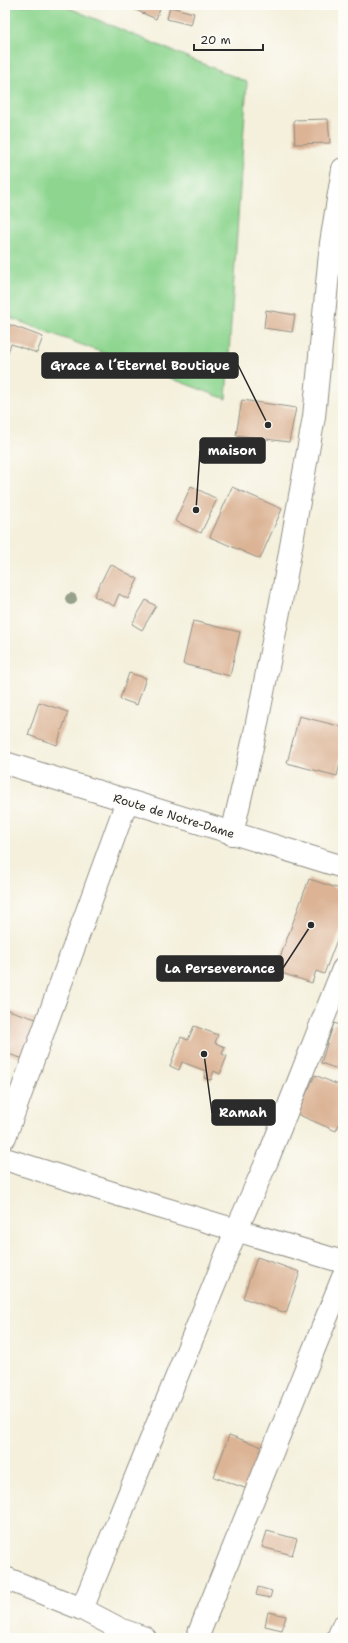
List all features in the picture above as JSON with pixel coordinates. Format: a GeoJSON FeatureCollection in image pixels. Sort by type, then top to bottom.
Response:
{"type":"FeatureCollection","features":[{"type":"Feature","properties":{"kind":"street"},"geometry":{"type":"LineString","coordinates":[[232,834],[274,640],[314,417],[337,244],[343,169]]}},
{"type":"Feature","properties":{"kind":"street","name":"Route de Notre-Dame"},"geometry":{"type":"LineString","coordinates":[[5,763],[343,867]]}},
{"type":"Feature","properties":{"kind":"street"},"geometry":{"type":"LineString","coordinates":[[5,1137],[127,801]]}},
{"type":"Feature","properties":{"kind":"street"},"geometry":{"type":"LineString","coordinates":[[82,1609],[236,1231],[267,1161],[343,969]]}},
{"type":"Feature","properties":{"kind":"street"},"geometry":{"type":"LineString","coordinates":[[5,1158],[236,1231],[343,1262]]}},
{"type":"Feature","properties":{"kind":"street"},"geometry":{"type":"LineString","coordinates":[[197,1638],[343,1277]]}},
{"type":"Feature","properties":{"kind":"street"},"geometry":{"type":"LineString","coordinates":[[5,1578],[82,1609],[121,1634],[144,1638]]}},
{"type":"Feature","properties":{"kind":"street"},"geometry":{"type":"LineString","coordinates":[[338,1638],[343,1626]]}},
{"type":"Feature","properties":{"kind":"green space"},"geometry":{"type":"Polygon","coordinates":[[[5,5],[62,5],[247,82],[226,399],[5,316],[5,5]]]}},
{"type":"Feature","properties":{"kind":"building"},"geometry":{"type":"Polygon","coordinates":[[[132,5],[161,6],[156,19],[131,8],[132,5]]]}},
{"type":"Feature","properties":{"kind":"building"},"geometry":{"type":"Polygon","coordinates":[[[170,7],[194,13],[191,25],[167,19],[170,7]]]}},
{"type":"Feature","properties":{"kind":"building"},"geometry":{"type":"Polygon","coordinates":[[[328,119],[330,143],[295,144],[294,120],[328,119]]]}},
{"type":"Feature","properties":{"kind":"building"},"geometry":{"type":"Polygon","coordinates":[[[266,310],[295,315],[292,332],[264,328],[266,310]]]}},
{"type":"Feature","properties":{"kind":"building"},"geometry":{"type":"Polygon","coordinates":[[[5,323],[43,337],[37,353],[11,344],[5,360],[5,323]]]}},
{"type":"Feature","properties":{"kind":"building"},"geometry":{"type":"Polygon","coordinates":[[[242,400],[296,408],[289,442],[236,435],[242,400]]]}},
{"type":"Feature","properties":{"kind":"building"},"geometry":{"type":"Polygon","coordinates":[[[191,486],[217,499],[201,533],[175,521],[191,486]]]}},
{"type":"Feature","properties":{"kind":"building"},"geometry":{"type":"Polygon","coordinates":[[[232,487],[282,509],[260,559],[210,537],[232,487]]]}},
{"type":"Feature","properties":{"kind":"building"},"geometry":{"type":"Polygon","coordinates":[[[110,564],[138,579],[128,599],[119,594],[114,606],[94,596],[110,564]]]}},
{"type":"Feature","properties":{"kind":"building"},"geometry":{"type":"Polygon","coordinates":[[[146,600],[156,606],[142,630],[132,624],[146,600]]]}},
{"type":"Feature","properties":{"kind":"building"},"geometry":{"type":"Polygon","coordinates":[[[193,621],[240,632],[230,676],[183,664],[193,621]]]}},
{"type":"Feature","properties":{"kind":"building"},"geometry":{"type":"Polygon","coordinates":[[[129,673],[146,678],[137,705],[120,699],[129,673]]]}},
{"type":"Feature","properties":{"kind":"building"},"geometry":{"type":"Polygon","coordinates":[[[39,702],[68,712],[57,745],[28,735],[39,702]]]}},
{"type":"Feature","properties":{"kind":"building"},"geometry":{"type":"Polygon","coordinates":[[[299,716],[343,727],[343,752],[337,776],[287,763],[299,716]]]}},
{"type":"Feature","properties":{"kind":"building"},"geometry":{"type":"Polygon","coordinates":[[[309,879],[343,890],[343,924],[324,974],[316,971],[312,983],[275,971],[309,879]]]}},
{"type":"Feature","properties":{"kind":"building"},"geometry":{"type":"Polygon","coordinates":[[[5,1009],[36,1019],[24,1059],[5,1053],[9,1039],[5,1038],[5,1009]]]}},
{"type":"Feature","properties":{"kind":"building"},"geometry":{"type":"Polygon","coordinates":[[[334,1023],[343,1026],[343,1071],[321,1063],[334,1023]]]}},
{"type":"Feature","properties":{"kind":"building"},"geometry":{"type":"Polygon","coordinates":[[[194,1026],[218,1035],[215,1043],[225,1047],[222,1054],[227,1056],[220,1074],[214,1071],[211,1080],[204,1078],[206,1071],[182,1062],[179,1070],[170,1066],[181,1037],[188,1040],[194,1026]]]}},
{"type":"Feature","properties":{"kind":"building"},"geometry":{"type":"Polygon","coordinates":[[[315,1075],[343,1087],[343,1116],[336,1131],[297,1114],[315,1075]]]}},
{"type":"Feature","properties":{"kind":"building"},"geometry":{"type":"Polygon","coordinates":[[[257,1257],[300,1272],[286,1313],[243,1298],[257,1257]]]}},
{"type":"Feature","properties":{"kind":"building"},"geometry":{"type":"Polygon","coordinates":[[[229,1435],[268,1449],[253,1491],[214,1477],[229,1435]]]}},
{"type":"Feature","properties":{"kind":"building"},"geometry":{"type":"Polygon","coordinates":[[[267,1531],[297,1539],[292,1555],[262,1547],[267,1531]]]}},
{"type":"Feature","properties":{"kind":"building"},"geometry":{"type":"Polygon","coordinates":[[[258,1587],[272,1591],[270,1598],[256,1595],[258,1587]]]}},
{"type":"Feature","properties":{"kind":"building"},"geometry":{"type":"Polygon","coordinates":[[[268,1612],[286,1616],[282,1630],[265,1626],[268,1612]]]}},
{"type":"Feature","properties":{"kind":"place","name":"Grace a l´Eternel Boutique"},"geometry":{"type":"Point","coordinates":[268,425]}},
{"type":"Feature","properties":{"kind":"place","name":"maison"},"geometry":{"type":"Point","coordinates":[196,510]}},
{"type":"Feature","properties":{"kind":"place","name":"La Perseverance"},"geometry":{"type":"Point","coordinates":[311,925]}},
{"type":"Feature","properties":{"kind":"place","name":"Ramah"},"geometry":{"type":"Point","coordinates":[204,1054]}}]}
